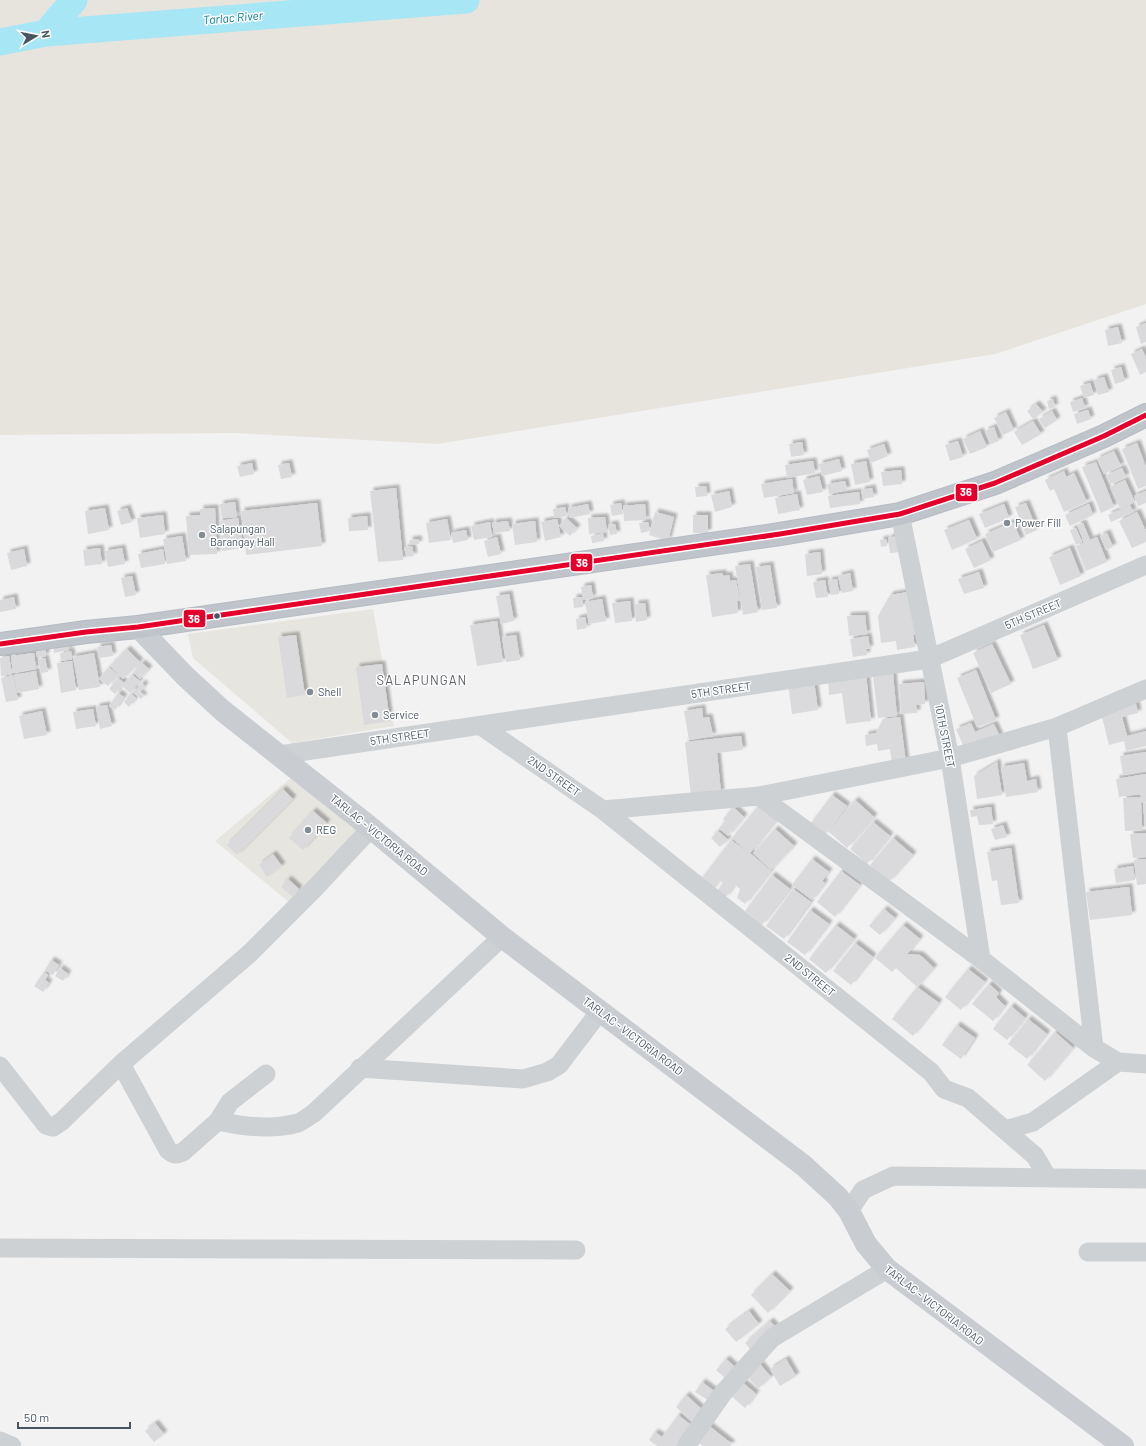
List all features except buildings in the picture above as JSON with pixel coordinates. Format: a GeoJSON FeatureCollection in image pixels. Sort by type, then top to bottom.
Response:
{"type":"FeatureCollection","features":[{"type":"Feature","properties":{"kind":"highway"},"geometry":{"type":"LineString","coordinates":[[0,644],[86,632],[138,627],[780,534],[900,514],[995,483],[1104,436],[1146,415]]}},
{"type":"Feature","properties":{"kind":"main road","name":"TARLAC - VICTORIA ROAD"},"geometry":{"type":"LineString","coordinates":[[138,627],[206,696],[371,828],[502,937],[803,1165],[838,1198],[849,1211],[866,1244],[887,1269],[1123,1446]]}},
{"type":"Feature","properties":{"kind":"street","name":"10TH STREET"},"geometry":{"type":"LineString","coordinates":[[900,514],[950,758],[981,959]]}},
{"type":"Feature","properties":{"kind":"street","name":"5TH STREET"},"geometry":{"type":"LineString","coordinates":[[279,755],[929,659],[1146,565]]}},
{"type":"Feature","properties":{"kind":"street"},"geometry":{"type":"LineString","coordinates":[[603,810],[759,796],[950,758],[1057,727],[1146,689]]}},
{"type":"Feature","properties":{"kind":"street","name":"2ND STREET"},"geometry":{"type":"LineString","coordinates":[[481,726],[603,810],[931,1072],[944,1089],[968,1098],[1035,1156],[1048,1178]]}},
{"type":"Feature","properties":{"kind":"street"},"geometry":{"type":"LineString","coordinates":[[1057,727],[1094,1048]]}},
{"type":"Feature","properties":{"kind":"street"},"geometry":{"type":"LineString","coordinates":[[759,796],[981,959],[1094,1048],[1118,1062],[1146,1064]]}},
{"type":"Feature","properties":{"kind":"street"},"geometry":{"type":"LineString","coordinates":[[0,1066],[46,1126],[52,1126],[62,1121],[121,1064],[249,954],[315,888],[371,828]]}},
{"type":"Feature","properties":{"kind":"street"},"geometry":{"type":"LineString","coordinates":[[218,1121],[237,1125],[262,1127],[300,1123],[314,1113],[360,1068],[502,937]]}},
{"type":"Feature","properties":{"kind":"street"},"geometry":{"type":"LineString","coordinates":[[360,1068],[523,1078],[546,1072],[559,1065],[600,1011]]}},
{"type":"Feature","properties":{"kind":"street"},"geometry":{"type":"LineString","coordinates":[[1005,1130],[1033,1122],[1118,1062]]}},
{"type":"Feature","properties":{"kind":"street"},"geometry":{"type":"LineString","coordinates":[[121,1064],[168,1150],[173,1154],[178,1155],[218,1121],[230,1102],[266,1074]]}},
{"type":"Feature","properties":{"kind":"street"},"geometry":{"type":"LineString","coordinates":[[849,1211],[863,1190],[893,1176],[1146,1180]]}},
{"type":"Feature","properties":{"kind":"street"},"geometry":{"type":"LineString","coordinates":[[0,1248],[576,1250]]}},
{"type":"Feature","properties":{"kind":"street"},"geometry":{"type":"LineString","coordinates":[[1088,1252],[1146,1252]]}},
{"type":"Feature","properties":{"kind":"street"},"geometry":{"type":"LineString","coordinates":[[686,1446],[723,1393],[772,1338],[887,1269]]}},
{"type":"Feature","properties":{"kind":"street"},"geometry":{"type":"LineString","coordinates":[[0,1441],[12,1446]]}},
{"type":"Feature","properties":{"kind":"shaded area","name":"Shell"},"geometry":{"type":"Polygon","coordinates":[[[373,609],[394,726],[292,743],[193,658],[188,634],[373,609]]]}},
{"type":"Feature","properties":{"kind":"shaded area"},"geometry":{"type":"Polygon","coordinates":[[[293,776],[363,835],[290,903],[215,841],[293,776]]]}},
{"type":"Feature","properties":{"kind":"sand"},"geometry":{"type":"Polygon","coordinates":[[[0,0],[1146,0],[1146,304],[995,354],[437,444],[237,433],[0,435],[0,0]]]}},
{"type":"Feature","properties":{"kind":"waterway"},"geometry":{"type":"LineString","coordinates":[[46,33],[74,0]]}},
{"type":"Feature","properties":{"kind":"waterway","name":"Tarlac River"},"geometry":{"type":"LineString","coordinates":[[0,42],[46,33],[466,0]]}},
{"type":"Feature","properties":{"kind":"transit line","name":"36"},"geometry":{"type":"LineString","coordinates":[[0,644],[86,632],[138,627],[780,534],[900,514],[995,483],[1104,436],[1146,415]]}},
{"type":"Feature","properties":{"kind":"place","name":"Power Fill"},"geometry":{"type":"Point","coordinates":[1007,523]}},
{"type":"Feature","properties":{"kind":"place","name":"Salapungan Barangay Hall"},"geometry":{"type":"Point","coordinates":[202,535]}},
{"type":"Feature","properties":{"kind":"place","name":"Shell"},"geometry":{"type":"Point","coordinates":[310,692]}},
{"type":"Feature","properties":{"kind":"place","name":"Service"},"geometry":{"type":"Point","coordinates":[375,715]}},
{"type":"Feature","properties":{"kind":"place","name":"REG"},"geometry":{"type":"Point","coordinates":[308,830]}},
{"type":"Feature","properties":{"kind":"district","name":"SALAPUNGAN"},"geometry":{"type":"Point","coordinates":[422,680]}}]}
